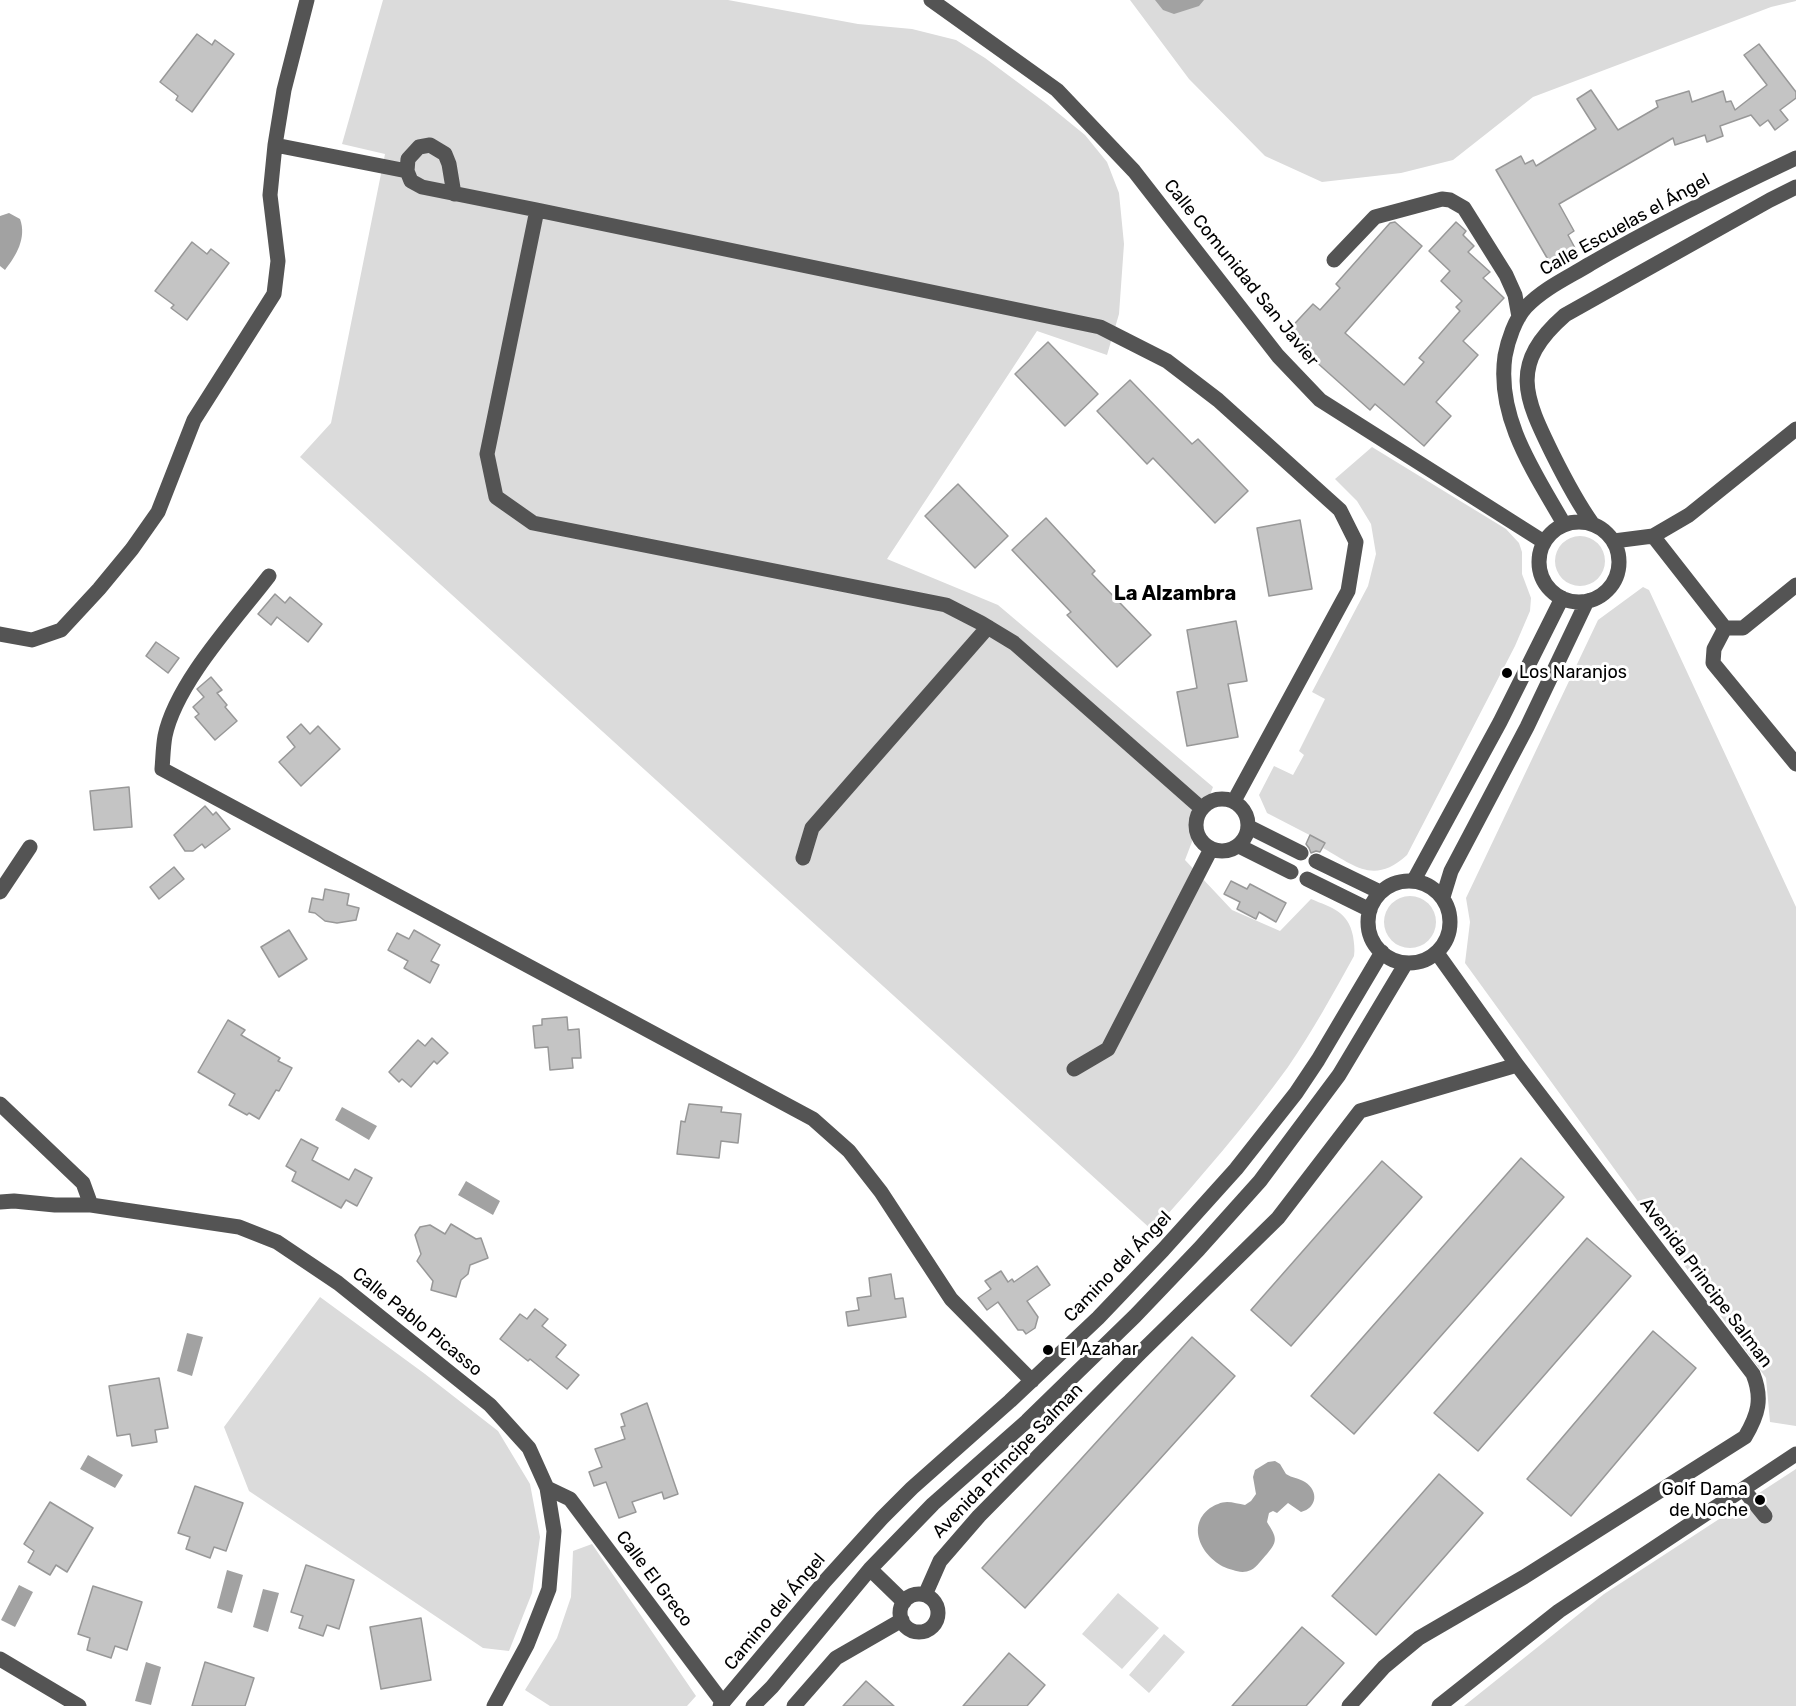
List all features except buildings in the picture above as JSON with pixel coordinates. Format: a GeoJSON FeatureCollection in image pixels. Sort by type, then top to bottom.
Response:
{"type":"FeatureCollection","features":[{"type":"Feature","properties":{"kind":"street"},"geometry":{"type":"LineString","coordinates":[[0,634],[32,640],[61,630],[132,549],[158,512],[194,420],[274,294],[278,261],[270,195],[275,145],[284,90],[307,0]]}},
{"type":"Feature","properties":{"kind":"street","name":"Calle Comunidad San Javier"},"geometry":{"type":"LineString","coordinates":[[931,0],[1057,90],[1134,171],[1278,356],[1320,400],[1544,542]]}},
{"type":"Feature","properties":{"kind":"street"},"geometry":{"type":"LineString","coordinates":[[275,145],[408,171]]}},
{"type":"Feature","properties":{"kind":"street"},"geometry":{"type":"LineString","coordinates":[[454,194],[445,154],[430,145],[419,147],[408,159],[408,171],[411,181],[422,188],[1100,327],[1167,361],[1218,400],[1340,510],[1356,542],[1348,591],[1233,801]]}},
{"type":"Feature","properties":{"kind":"street","name":"Calle Escuelas el Ángel"},"geometry":{"type":"LineString","coordinates":[[1564,524],[1515,435],[1509,410],[1504,382],[1505,357],[1511,334],[1519,317],[1541,293],[1614,250],[1693,208],[1796,158]]}},
{"type":"Feature","properties":{"kind":"street"},"geometry":{"type":"LineString","coordinates":[[1592,523],[1578,503],[1542,434],[1529,401],[1526,374],[1536,345],[1549,328],[1564,315],[1796,187]]}},
{"type":"Feature","properties":{"kind":"street"},"geometry":{"type":"LineString","coordinates":[[1334,260],[1375,217],[1442,199],[1450,200],[1464,208],[1506,275],[1515,295],[1519,317]]}},
{"type":"Feature","properties":{"kind":"street"},"geometry":{"type":"LineString","coordinates":[[537,210],[487,454],[496,496],[533,523],[946,605],[1014,643],[1202,808]]}},
{"type":"Feature","properties":{"kind":"street"},"geometry":{"type":"LineString","coordinates":[[1614,541],[1653,537],[1689,515],[1796,429]]}},
{"type":"Feature","properties":{"kind":"street"},"geometry":{"type":"LineString","coordinates":[[1578,521],[1592,523],[1605,530],[1614,541],[1620,566],[1609,589],[1599,597],[1574,602],[1562,598],[1549,588],[1541,574],[1539,557],[1544,542],[1553,531],[1564,524],[1578,521]]}},
{"type":"Feature","properties":{"kind":"street"},"geometry":{"type":"LineString","coordinates":[[1653,537],[1725,628]]}},
{"type":"Feature","properties":{"kind":"street"},"geometry":{"type":"LineString","coordinates":[[269,576],[203,661],[177,705],[166,736],[162,769],[813,1119],[849,1150],[881,1192],[951,1299],[1032,1381]]}},
{"type":"Feature","properties":{"kind":"street"},"geometry":{"type":"LineString","coordinates":[[1725,628],[1743,628],[1796,585]]}},
{"type":"Feature","properties":{"kind":"street"},"geometry":{"type":"LineString","coordinates":[[1414,880],[1505,712],[1562,598]]}},
{"type":"Feature","properties":{"kind":"street"},"geometry":{"type":"LineString","coordinates":[[1443,897],[1451,871],[1527,727],[1587,601]]}},
{"type":"Feature","properties":{"kind":"street"},"geometry":{"type":"LineString","coordinates":[[803,858],[812,828],[988,627]]}},
{"type":"Feature","properties":{"kind":"street"},"geometry":{"type":"LineString","coordinates":[[1725,628],[1714,649],[1713,663],[1796,764]]}},
{"type":"Feature","properties":{"kind":"street"},"geometry":{"type":"LineString","coordinates":[[1216,799],[1233,801],[1242,807],[1247,816],[1249,826],[1246,837],[1239,846],[1225,852],[1211,849],[1199,839],[1197,831],[1196,823],[1202,808],[1208,802],[1216,799]]}},
{"type":"Feature","properties":{"kind":"street"},"geometry":{"type":"LineString","coordinates":[[1249,826],[1301,853]]}},
{"type":"Feature","properties":{"kind":"street"},"geometry":{"type":"LineString","coordinates":[[1239,846],[1291,872]]}},
{"type":"Feature","properties":{"kind":"street"},"geometry":{"type":"LineString","coordinates":[[2,886],[30,847]]}},
{"type":"Feature","properties":{"kind":"street"},"geometry":{"type":"LineString","coordinates":[[1074,1069],[1108,1049],[1211,849]]}},
{"type":"Feature","properties":{"kind":"street"},"geometry":{"type":"LineString","coordinates":[[1316,861],[1380,892]]}},
{"type":"Feature","properties":{"kind":"street"},"geometry":{"type":"LineString","coordinates":[[1307,879],[1370,910]]}},
{"type":"Feature","properties":{"kind":"street"},"geometry":{"type":"LineString","coordinates":[[1414,880],[1425,883],[1443,897],[1449,908],[1450,932],[1445,944],[1437,953],[1422,961],[1406,963],[1392,960],[1382,952],[1373,942],[1368,921],[1373,900],[1380,892],[1395,882],[1414,880]]}},
{"type":"Feature","properties":{"kind":"street","name":"Camino del Ángel"},"geometry":{"type":"LineString","coordinates":[[721,1704],[825,1581],[882,1518],[912,1488],[1032,1381],[1139,1275],[1236,1170],[1301,1085],[1382,952]]}},
{"type":"Feature","properties":{"kind":"street","name":"Avenida Principe Salman"},"geometry":{"type":"LineString","coordinates":[[1349,1706],[1384,1667],[1419,1638],[1524,1577],[1745,1437],[1754,1421],[1758,1405],[1758,1388],[1753,1374],[1517,1065],[1437,953]]}},
{"type":"Feature","properties":{"kind":"street"},"geometry":{"type":"LineString","coordinates":[[753,1706],[772,1687],[870,1569],[933,1504],[1027,1420],[1135,1316],[1260,1181],[1339,1075],[1406,963]]}},
{"type":"Feature","properties":{"kind":"street","name":"Avenida Principe Salman"},"geometry":{"type":"LineString","coordinates":[[926,1595],[940,1561],[979,1516],[1278,1218],[1360,1111],[1517,1065]]}},
{"type":"Feature","properties":{"kind":"street"},"geometry":{"type":"LineString","coordinates":[[0,1104],[83,1183],[91,1205]]}},
{"type":"Feature","properties":{"kind":"street","name":"Calle Pablo Picasso"},"geometry":{"type":"LineString","coordinates":[[0,1202],[91,1205],[239,1227],[277,1242],[338,1283],[490,1405],[529,1448],[547,1488],[554,1532],[549,1589],[527,1645],[495,1706]]}},
{"type":"Feature","properties":{"kind":"street"},"geometry":{"type":"LineString","coordinates":[[1439,1706],[1559,1611],[1796,1454]]}},
{"type":"Feature","properties":{"kind":"street","name":"Calle El Greco"},"geometry":{"type":"LineString","coordinates":[[547,1488],[570,1499],[721,1704]]}},
{"type":"Feature","properties":{"kind":"street"},"geometry":{"type":"LineString","coordinates":[[1743,1489],[1765,1516]]}},
{"type":"Feature","properties":{"kind":"street"},"geometry":{"type":"LineString","coordinates":[[870,1569],[904,1602]]}},
{"type":"Feature","properties":{"kind":"street"},"geometry":{"type":"LineString","coordinates":[[913,1595],[926,1595],[933,1600],[937,1609],[937,1618],[933,1626],[924,1631],[915,1631],[907,1627],[902,1620],[900,1610],[904,1602],[913,1595]]}},
{"type":"Feature","properties":{"kind":"street"},"geometry":{"type":"LineString","coordinates":[[794,1706],[836,1658],[902,1620]]}},
{"type":"Feature","properties":{"kind":"street"},"geometry":{"type":"LineString","coordinates":[[0,1659],[79,1706]]}},
{"type":"Feature","properties":{"kind":"shaded area"},"geometry":{"type":"Polygon","coordinates":[[[383,0],[728,0],[858,24],[912,29],[956,40],[985,58],[1085,135],[1107,162],[1119,193],[1124,244],[1119,314],[1107,355],[1037,331],[887,559],[998,605],[1213,787],[1185,860],[1232,910],[1280,931],[1311,899],[1338,912],[1351,928],[1354,956],[1297,1054],[1239,1130],[1153,1231],[300,457],[331,423],[385,154],[342,144],[383,0]]]}},
{"type":"Feature","properties":{"kind":"shaded area"},"geometry":{"type":"Polygon","coordinates":[[[1130,0],[1796,1],[1771,7],[1533,97],[1453,160],[1401,173],[1322,182],[1265,156],[1189,79],[1130,0]]]}},
{"type":"Feature","properties":{"kind":"shaded area"},"geometry":{"type":"Polygon","coordinates":[[[1155,0],[1204,0],[1199,6],[1174,14],[1163,10],[1155,0]]]}},
{"type":"Feature","properties":{"kind":"shaded area"},"geometry":{"type":"Polygon","coordinates":[[[9,213],[20,219],[22,233],[16,253],[5,270],[0,266],[0,216],[9,213]]]}},
{"type":"Feature","properties":{"kind":"shaded area"},"geometry":{"type":"Polygon","coordinates":[[[1372,447],[1506,529],[1519,543],[1522,552],[1522,574],[1531,598],[1530,611],[1515,646],[1407,855],[1395,864],[1374,871],[1365,870],[1345,861],[1323,848],[1325,843],[1267,813],[1259,795],[1274,766],[1293,775],[1304,755],[1299,751],[1325,699],[1312,692],[1368,586],[1376,554],[1371,524],[1357,501],[1335,479],[1372,447]]]}},
{"type":"Feature","properties":{"kind":"shaded area"},"geometry":{"type":"Polygon","coordinates":[[[1575,536],[1585,536],[1598,543],[1605,556],[1605,566],[1598,579],[1585,586],[1575,586],[1566,582],[1559,575],[1555,566],[1555,556],[1559,547],[1566,540],[1575,536]]]}},
{"type":"Feature","properties":{"kind":"shaded area"},"geometry":{"type":"Polygon","coordinates":[[[1643,587],[1649,590],[1796,907],[1796,1426],[1770,1422],[1766,1378],[1465,963],[1470,922],[1466,898],[1598,620],[1643,587]]]}},
{"type":"Feature","properties":{"kind":"shaded area"},"geometry":{"type":"Polygon","coordinates":[[[1410,896],[1420,898],[1428,904],[1434,912],[1436,922],[1434,932],[1428,940],[1420,946],[1410,948],[1400,946],[1392,940],[1386,932],[1384,922],[1386,912],[1392,904],[1400,898],[1410,896]]]}},
{"type":"Feature","properties":{"kind":"shaded area"},"geometry":{"type":"Polygon","coordinates":[[[342,1107],[377,1126],[369,1140],[335,1120],[342,1107]]]}},
{"type":"Feature","properties":{"kind":"shaded area"},"geometry":{"type":"Polygon","coordinates":[[[466,1181],[500,1201],[493,1215],[458,1195],[466,1181]]]}},
{"type":"Feature","properties":{"kind":"shaded area"},"geometry":{"type":"Polygon","coordinates":[[[320,1297],[498,1431],[530,1484],[540,1537],[532,1593],[509,1651],[483,1648],[249,1491],[224,1427],[320,1297]]]}},
{"type":"Feature","properties":{"kind":"shaded area"},"geometry":{"type":"Polygon","coordinates":[[[187,1333],[203,1337],[192,1376],[177,1371],[187,1333]]]}},
{"type":"Feature","properties":{"kind":"shaded area"},"geometry":{"type":"Polygon","coordinates":[[[88,1455],[123,1475],[115,1488],[80,1469],[88,1455]]]}},
{"type":"Feature","properties":{"kind":"shaded area"},"geometry":{"type":"Polygon","coordinates":[[[1275,1461],[1280,1464],[1286,1474],[1310,1486],[1314,1494],[1313,1503],[1301,1512],[1288,1503],[1277,1513],[1273,1511],[1269,1513],[1267,1522],[1275,1542],[1253,1569],[1242,1572],[1223,1566],[1214,1561],[1201,1544],[1198,1525],[1202,1516],[1210,1508],[1220,1503],[1245,1505],[1251,1501],[1256,1494],[1253,1477],[1255,1470],[1268,1462],[1275,1461]]]}},
{"type":"Feature","properties":{"kind":"shaded area"},"geometry":{"type":"Polygon","coordinates":[[[1796,1469],[1796,1706],[1464,1706],[1604,1594],[1796,1469]]]}},
{"type":"Feature","properties":{"kind":"shaded area"},"geometry":{"type":"Polygon","coordinates":[[[592,1544],[696,1696],[687,1706],[550,1706],[525,1690],[557,1638],[571,1597],[573,1551],[592,1544]]]}},
{"type":"Feature","properties":{"kind":"shaded area"},"geometry":{"type":"Polygon","coordinates":[[[227,1570],[243,1575],[232,1613],[217,1608],[227,1570]]]}},
{"type":"Feature","properties":{"kind":"shaded area"},"geometry":{"type":"Polygon","coordinates":[[[19,1585],[33,1592],[15,1627],[1,1620],[19,1585]]]}},
{"type":"Feature","properties":{"kind":"shaded area"},"geometry":{"type":"Polygon","coordinates":[[[263,1589],[279,1593],[268,1632],[253,1627],[263,1589]]]}},
{"type":"Feature","properties":{"kind":"shaded area"},"geometry":{"type":"Polygon","coordinates":[[[1118,1593],[1159,1628],[1122,1669],[1082,1634],[1118,1593]]]}},
{"type":"Feature","properties":{"kind":"shaded area"},"geometry":{"type":"Polygon","coordinates":[[[1164,1634],[1185,1652],[1149,1693],[1129,1675],[1164,1634]]]}},
{"type":"Feature","properties":{"kind":"shaded area"},"geometry":{"type":"Polygon","coordinates":[[[146,1662],[161,1667],[151,1705],[135,1701],[146,1662]]]}},
{"type":"Feature","properties":{"kind":"place","name":"Los Naranjos"},"geometry":{"type":"Point","coordinates":[1507,673]}},
{"type":"Feature","properties":{"kind":"place","name":"El Azahar"},"geometry":{"type":"Point","coordinates":[1048,1350]}},
{"type":"Feature","properties":{"kind":"place","name":"Golf Dama de Noche"},"geometry":{"type":"Point","coordinates":[1760,1500]}},
{"type":"Feature","properties":{"kind":"district","name":"La Alzambra"},"geometry":{"type":"Point","coordinates":[1175,594]}}]}
